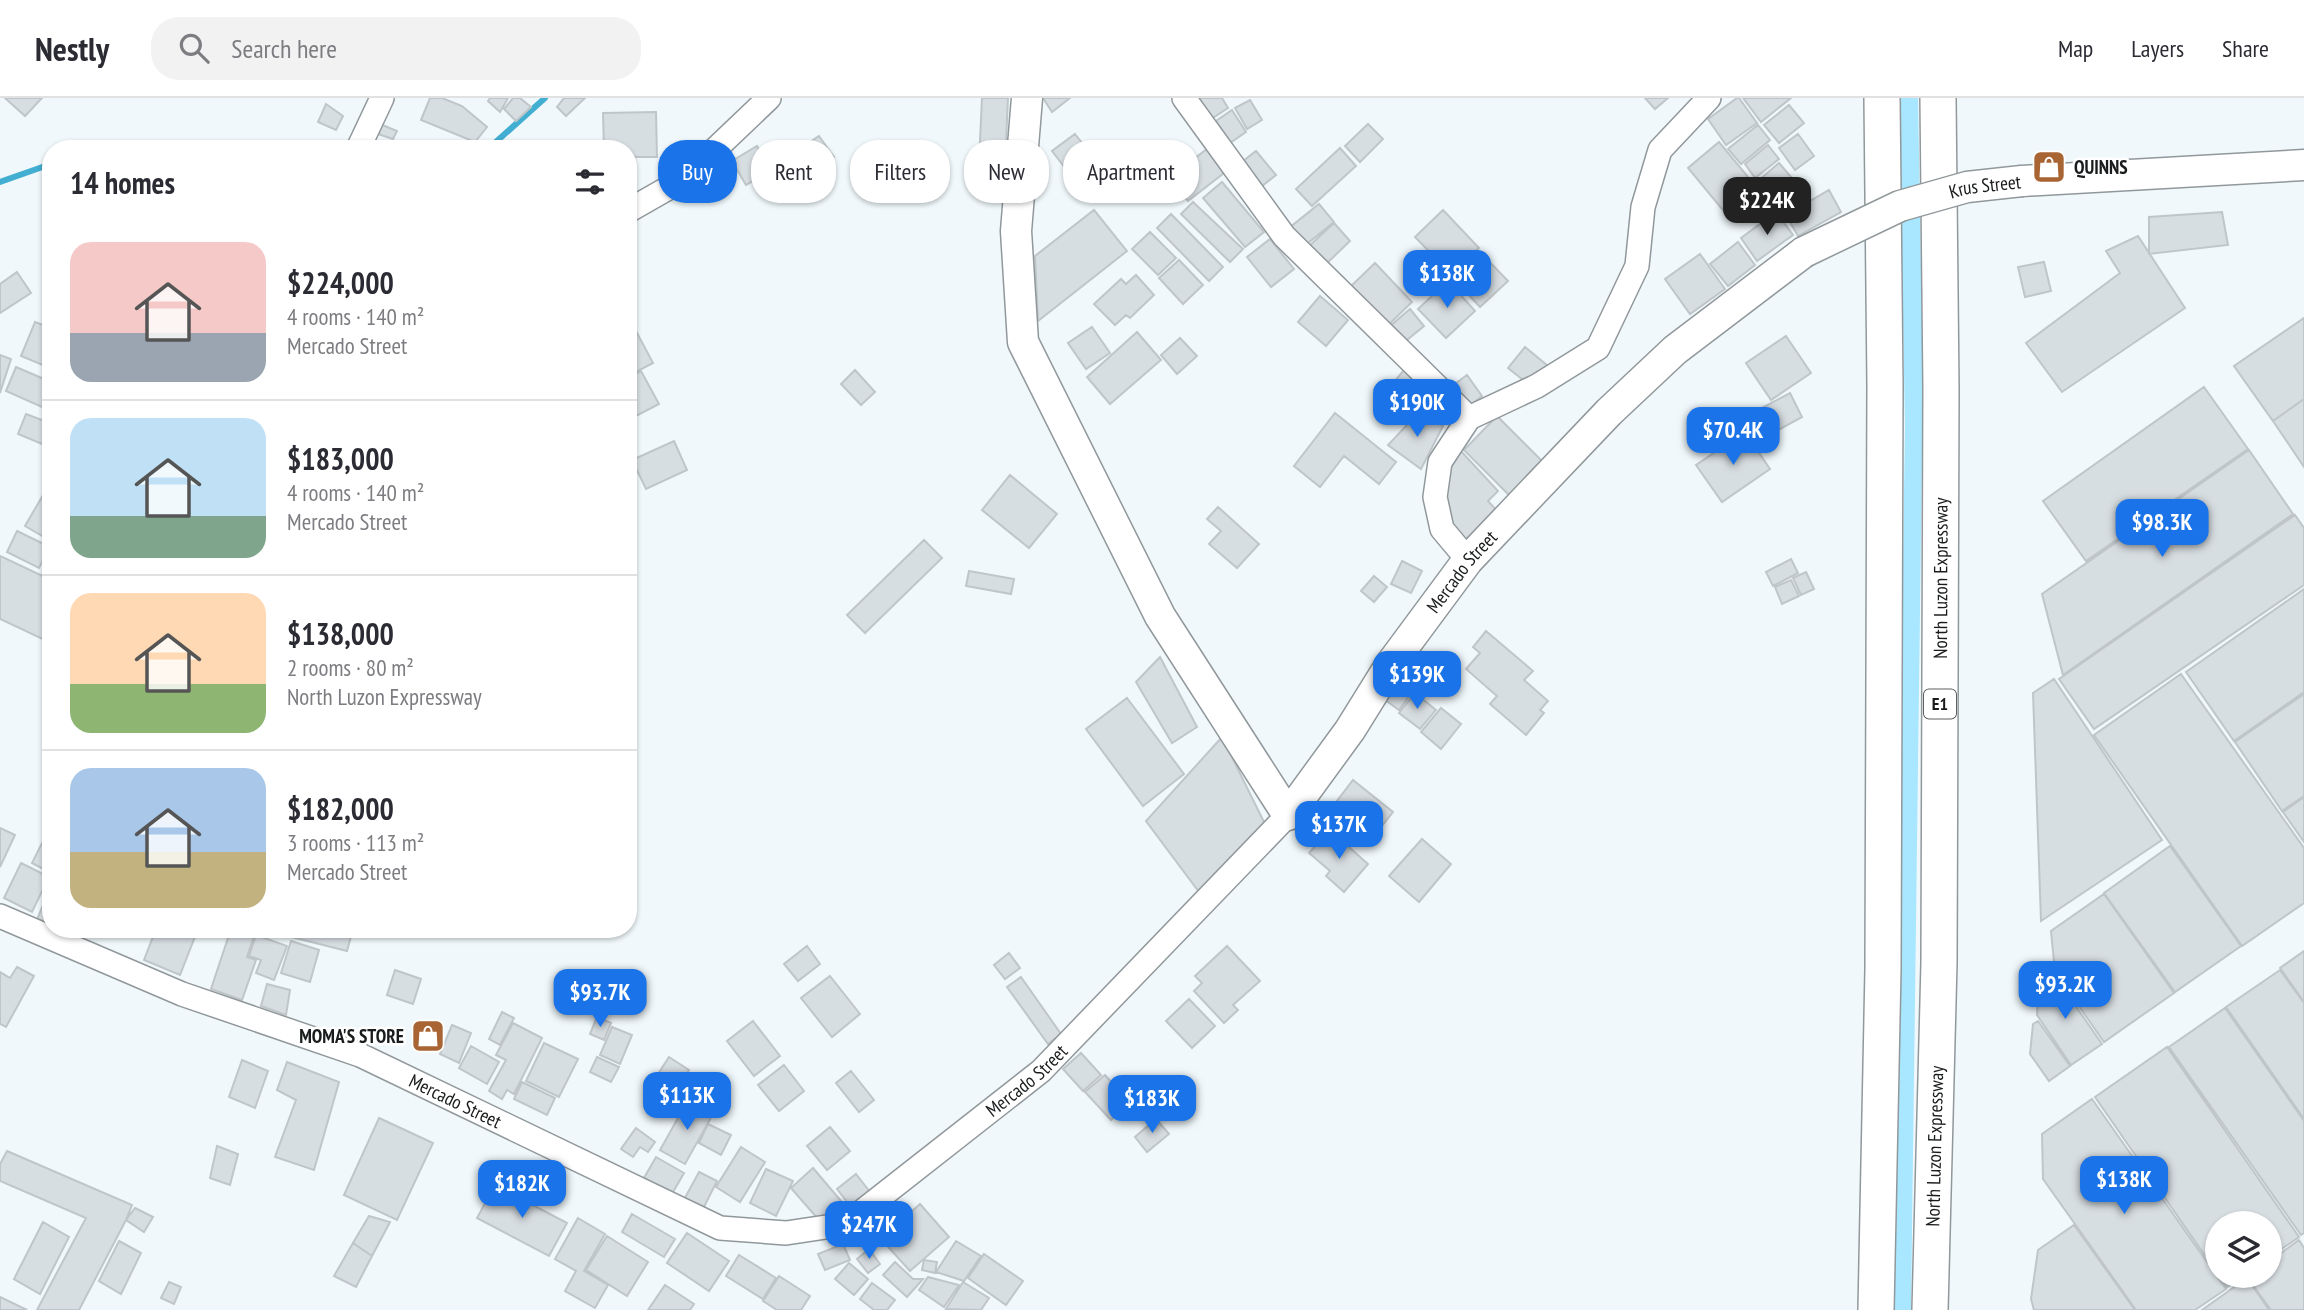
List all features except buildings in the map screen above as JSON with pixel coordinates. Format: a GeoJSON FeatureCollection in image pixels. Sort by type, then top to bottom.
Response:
{"type":"FeatureCollection","features":[{"type":"Feature","properties":{"kind":"highway"},"geometry":{"type":"LineString","coordinates":[[1876,1310],[1883,969],[1885,372],[1882,98]]}},
{"type":"Feature","properties":{"kind":"highway","name":"North Luzon Expressway"},"geometry":{"type":"LineString","coordinates":[[1930,1310],[1939,950],[1941,388],[1938,98]]}},
{"type":"Feature","properties":{"kind":"main road"},"geometry":{"type":"LineString","coordinates":[[1027,98],[1016,231],[1023,342],[1160,617],[1288,815]]}},
{"type":"Feature","properties":{"kind":"main road","name":"Krus Street"},"geometry":{"type":"LineString","coordinates":[[1804,252],[1900,206],[1966,187],[2022,181],[2304,165]]}},
{"type":"Feature","properties":{"kind":"main road","name":"Mercado Street"},"geometry":{"type":"LineString","coordinates":[[1288,815],[1350,730],[1391,664],[1468,560],[1609,412],[1675,350],[1804,252]]}},
{"type":"Feature","properties":{"kind":"street"},"geometry":{"type":"LineString","coordinates":[[362,140],[382,98]]}},
{"type":"Feature","properties":{"kind":"street"},"geometry":{"type":"LineString","coordinates":[[637,206],[684,179],[769,98]]}},
{"type":"Feature","properties":{"kind":"street"},"geometry":{"type":"LineString","coordinates":[[1184,98],[1283,236],[1469,418]]}},
{"type":"Feature","properties":{"kind":"street"},"geometry":{"type":"LineString","coordinates":[[1468,560],[1443,529],[1435,498],[1440,462],[1469,418],[1537,386],[1598,348],[1637,266],[1643,207],[1660,150],[1709,98]]}},
{"type":"Feature","properties":{"kind":"street","name":"Mercado Street"},"geometry":{"type":"LineString","coordinates":[[51,938],[182,994],[360,1055],[720,1228],[786,1233],[846,1223],[1041,1071],[1288,815]]}},
{"type":"Feature","properties":{"kind":"street","name":"Mercado Street"},"geometry":{"type":"LineString","coordinates":[[0,916],[42,934]]}},
{"type":"Feature","properties":{"kind":"shaded area"},"geometry":{"type":"Polygon","coordinates":[[[1899,98],[1918,98],[1923,377],[1911,1310],[1892,1310],[1905,426],[1899,98]]]}},
{"type":"Feature","properties":{"kind":"waterway"},"geometry":{"type":"LineString","coordinates":[[498,140],[545,98]]}},
{"type":"Feature","properties":{"kind":"waterway"},"geometry":{"type":"LineString","coordinates":[[0,182],[42,167]]}},
{"type":"Feature","properties":{"kind":"place","name":"QUINNS"},"geometry":{"type":"Point","coordinates":[2049,167]}},
{"type":"Feature","properties":{"kind":"place","name":"MOMA'S STORE"},"geometry":{"type":"Point","coordinates":[428,1036]}}]}
